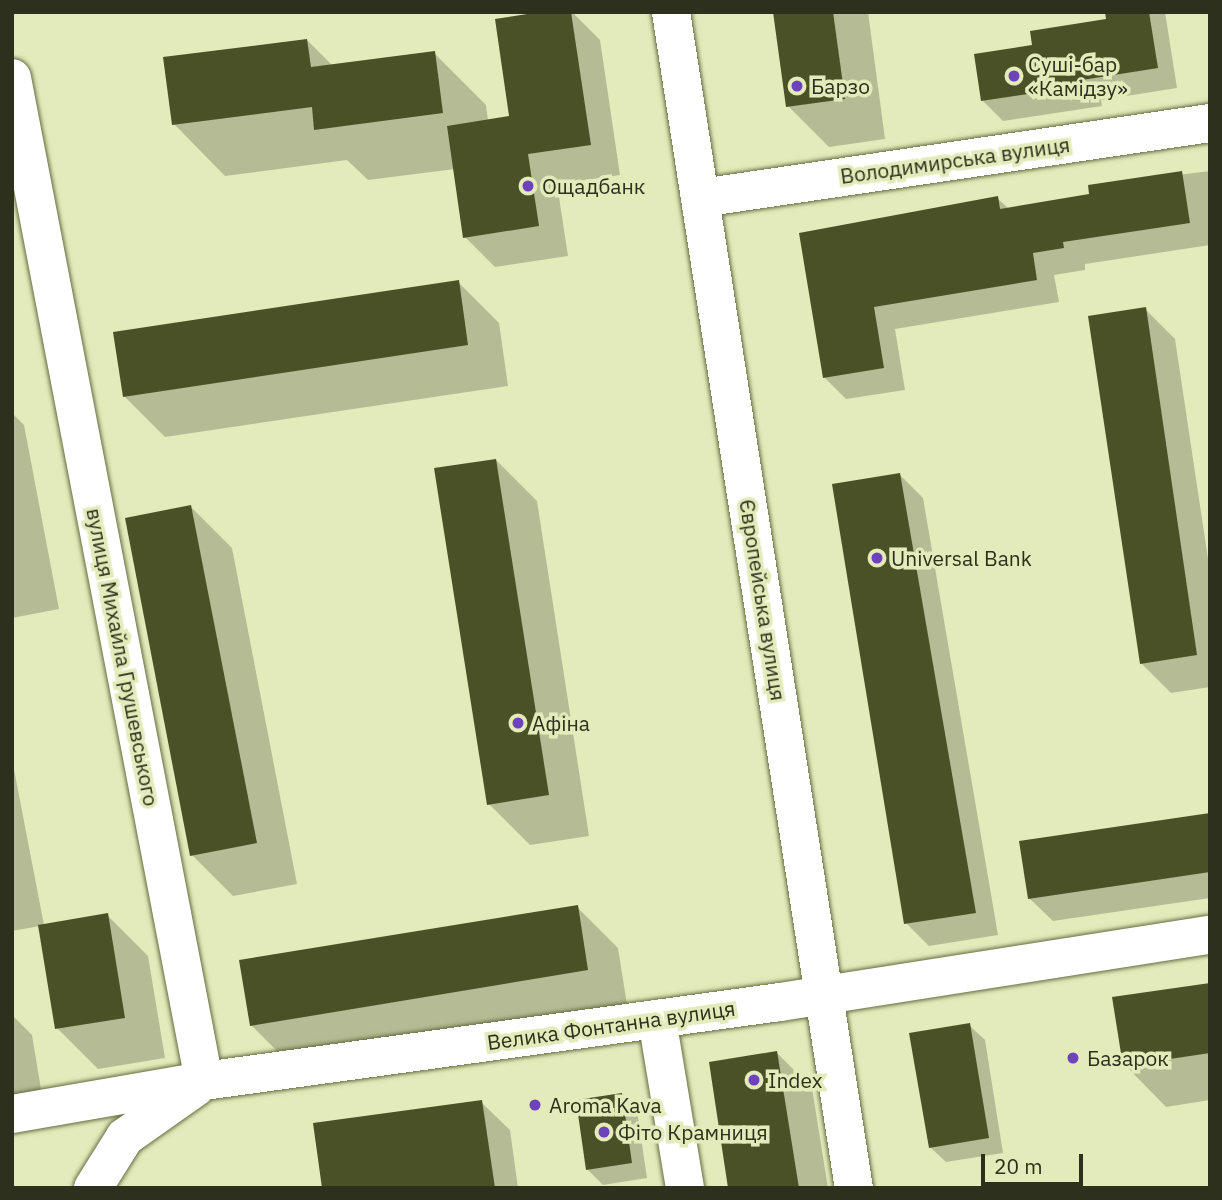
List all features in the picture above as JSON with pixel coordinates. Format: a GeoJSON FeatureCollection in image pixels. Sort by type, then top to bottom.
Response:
{"type":"FeatureCollection","features":[{"type":"Feature","properties":{"kind":"street","name":"Європейська вулиця"},"geometry":{"type":"LineString","coordinates":[[671,12],[854,1188]]}},
{"type":"Feature","properties":{"kind":"street","name":"вулиця Михайла Грушевського"},"geometry":{"type":"LineString","coordinates":[[12,78],[204,1081]]}},
{"type":"Feature","properties":{"kind":"street","name":"Володимирська вулиця"},"geometry":{"type":"LineString","coordinates":[[701,198],[1210,123]]}},
{"type":"Feature","properties":{"kind":"street","name":"Велика Фонтанна вулиця"},"geometry":{"type":"LineString","coordinates":[[12,1114],[204,1081],[825,995],[1210,935]]}},
{"type":"Feature","properties":{"kind":"street"},"geometry":{"type":"LineString","coordinates":[[657,1019],[685,1188]]}},
{"type":"Feature","properties":{"kind":"street"},"geometry":{"type":"LineString","coordinates":[[93,1188],[125,1137],[204,1081]]}},
{"type":"Feature","properties":{"kind":"building"},"geometry":{"type":"Polygon","coordinates":[[[540,12],[571,12],[591,145],[528,154],[539,226],[463,238],[447,126],[509,116],[495,19],[540,12]]]}},
{"type":"Feature","properties":{"kind":"building"},"geometry":{"type":"Polygon","coordinates":[[[773,12],[833,12],[845,99],[786,107],[773,12]]]}},
{"type":"Feature","properties":{"kind":"building"},"geometry":{"type":"Polygon","coordinates":[[[1105,12],[1149,12],[1158,68],[1082,80],[1083,86],[981,101],[974,54],[1032,45],[1030,31],[1106,19],[1105,12]]]}},
{"type":"Feature","properties":{"kind":"building"},"geometry":{"type":"Polygon","coordinates":[[[307,39],[311,67],[435,51],[443,113],[314,130],[312,107],[172,125],[163,57],[307,39]]]}},
{"type":"Feature","properties":{"kind":"building"},"geometry":{"type":"Polygon","coordinates":[[[1182,171],[1190,223],[1063,242],[1064,248],[1033,253],[1037,280],[874,307],[884,368],[823,378],[799,233],[998,196],[1000,209],[1089,194],[1088,185],[1182,171]]]}},
{"type":"Feature","properties":{"kind":"building"},"geometry":{"type":"Polygon","coordinates":[[[459,280],[468,345],[123,397],[113,332],[459,280]]]}},
{"type":"Feature","properties":{"kind":"building"},"geometry":{"type":"Polygon","coordinates":[[[1146,307],[1197,655],[1140,664],[1088,316],[1146,307]]]}},
{"type":"Feature","properties":{"kind":"building"},"geometry":{"type":"Polygon","coordinates":[[[496,459],[549,795],[487,805],[434,468],[496,459]]]}},
{"type":"Feature","properties":{"kind":"building"},"geometry":{"type":"Polygon","coordinates":[[[900,473],[976,913],[904,924],[832,484],[900,473]]]}},
{"type":"Feature","properties":{"kind":"building"},"geometry":{"type":"Polygon","coordinates":[[[191,505],[257,843],[190,856],[125,518],[191,505]]]}},
{"type":"Feature","properties":{"kind":"building"},"geometry":{"type":"Polygon","coordinates":[[[1210,813],[1210,872],[1028,899],[1019,841],[1210,813]]]}},
{"type":"Feature","properties":{"kind":"building"},"geometry":{"type":"Polygon","coordinates":[[[578,905],[588,970],[250,1026],[239,960],[578,905]]]}},
{"type":"Feature","properties":{"kind":"building"},"geometry":{"type":"Polygon","coordinates":[[[108,913],[125,1018],[55,1029],[38,925],[108,913]]]}},
{"type":"Feature","properties":{"kind":"building"},"geometry":{"type":"Polygon","coordinates":[[[1210,983],[1210,1053],[1123,1066],[1112,997],[1210,983]]]}},
{"type":"Feature","properties":{"kind":"building"},"geometry":{"type":"Polygon","coordinates":[[[970,1023],[989,1138],[929,1148],[909,1033],[970,1023]]]}},
{"type":"Feature","properties":{"kind":"building"},"geometry":{"type":"Polygon","coordinates":[[[777,1051],[799,1188],[728,1188],[709,1062],[777,1051]]]}},
{"type":"Feature","properties":{"kind":"building","name":"Фіто Крамниця"},"geometry":{"type":"Polygon","coordinates":[[[622,1093],[632,1163],[586,1170],[576,1100],[622,1093]]]}},
{"type":"Feature","properties":{"kind":"building"},"geometry":{"type":"Polygon","coordinates":[[[482,1100],[495,1188],[322,1188],[313,1123],[482,1100]]]}},
{"type":"Feature","properties":{"kind":"place","name":"Суші-бар «Камідзу»"},"geometry":{"type":"Point","coordinates":[1014,76]}},
{"type":"Feature","properties":{"kind":"place","name":"Барзо"},"geometry":{"type":"Point","coordinates":[797,86]}},
{"type":"Feature","properties":{"kind":"place","name":"Ощадбанк"},"geometry":{"type":"Point","coordinates":[528,186]}},
{"type":"Feature","properties":{"kind":"place","name":"Universal Bank"},"geometry":{"type":"Point","coordinates":[877,558]}},
{"type":"Feature","properties":{"kind":"place","name":"Афіна"},"geometry":{"type":"Point","coordinates":[518,723]}},
{"type":"Feature","properties":{"kind":"place","name":"Базарок"},"geometry":{"type":"Point","coordinates":[1073,1058]}},
{"type":"Feature","properties":{"kind":"place","name":"Index"},"geometry":{"type":"Point","coordinates":[754,1080]}},
{"type":"Feature","properties":{"kind":"place","name":"Aroma Kava"},"geometry":{"type":"Point","coordinates":[535,1105]}},
{"type":"Feature","properties":{"kind":"place","name":"Фіто Крамниця"},"geometry":{"type":"Point","coordinates":[604,1132]}}]}
